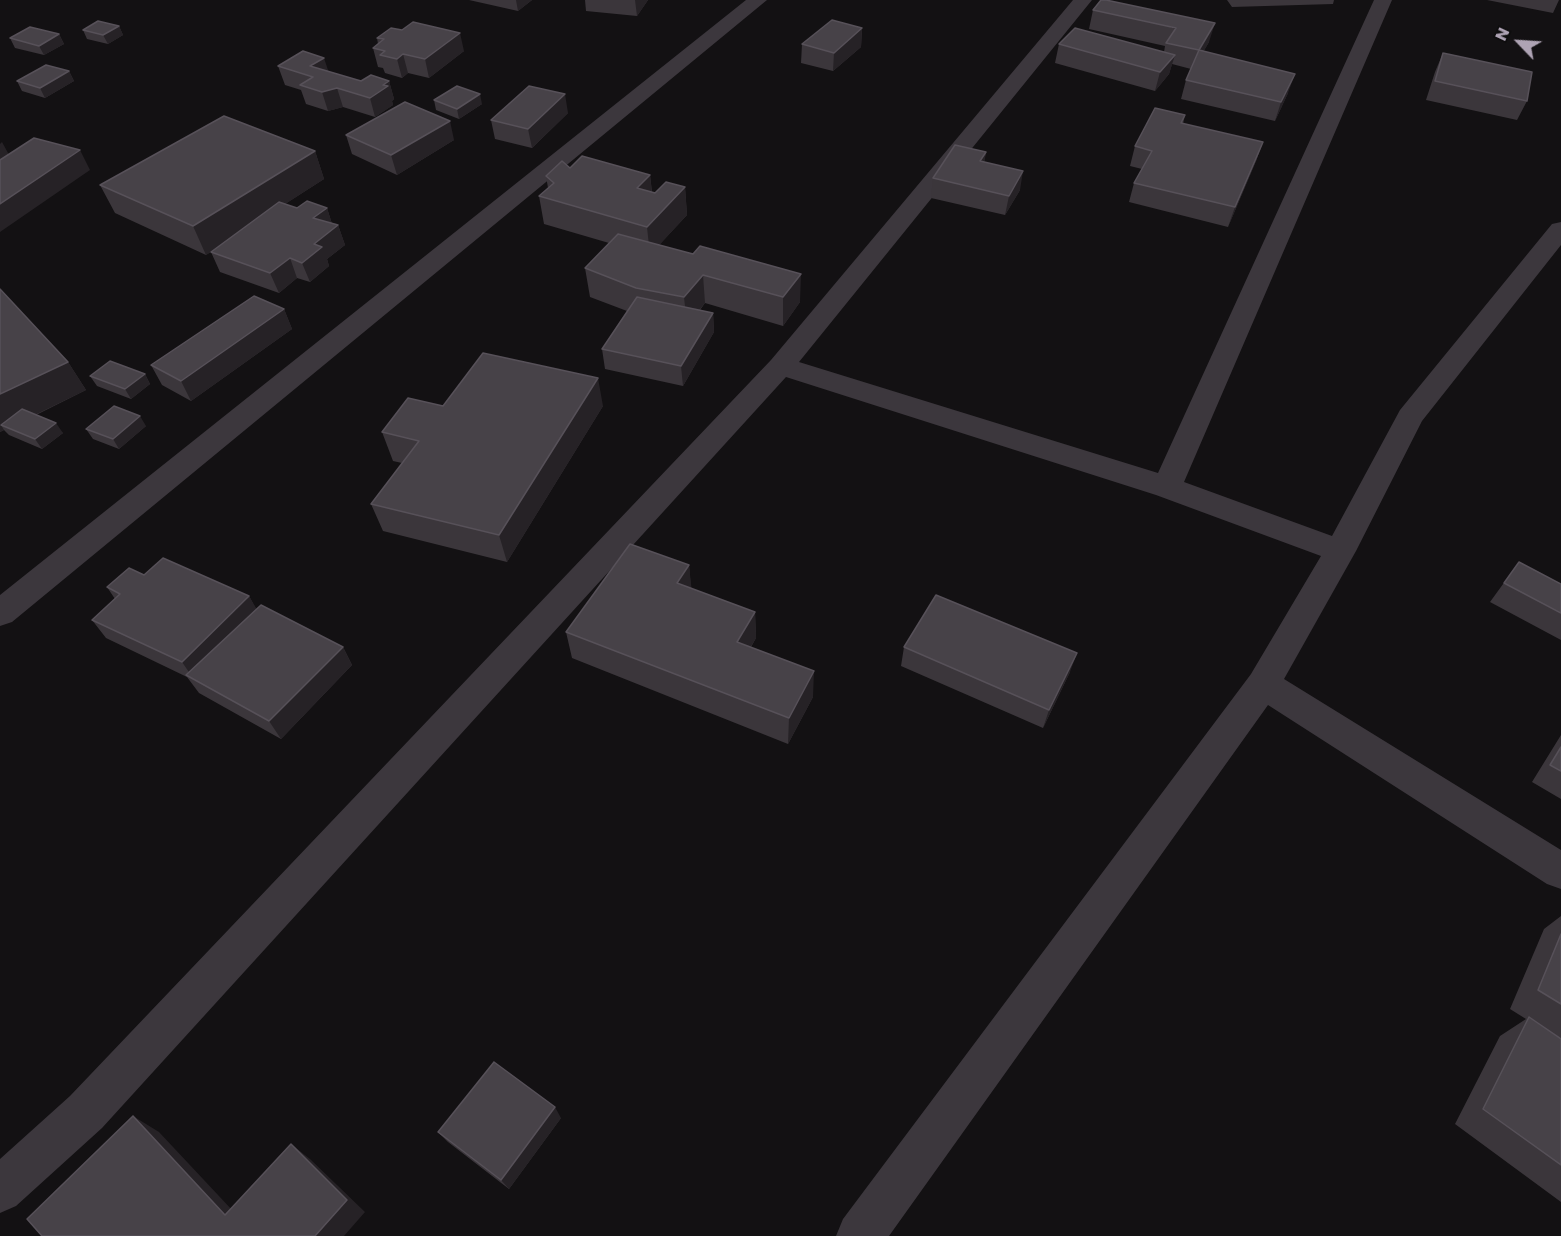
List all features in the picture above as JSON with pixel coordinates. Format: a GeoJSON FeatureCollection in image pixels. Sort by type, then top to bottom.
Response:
{"type":"FeatureCollection","features":[{"type":"Feature","properties":{"kind":"street"},"geometry":{"type":"LineString","coordinates":[[0,613],[758,0]]}},
{"type":"Feature","properties":{"kind":"street"},"geometry":{"type":"LineString","coordinates":[[0,1190],[86,1112],[782,366],[1083,0]]}},
{"type":"Feature","properties":{"kind":"street"},"geometry":{"type":"LineString","coordinates":[[1167,487],[1383,0]]}},
{"type":"Feature","properties":{"kind":"street"},"geometry":{"type":"LineString","coordinates":[[860,1236],[1263,684],[1340,551],[1410,417],[1561,229]]}},
{"type":"Feature","properties":{"kind":"street"},"geometry":{"type":"LineString","coordinates":[[782,366],[1167,487],[1340,551]]}},
{"type":"Feature","properties":{"kind":"street"},"geometry":{"type":"LineString","coordinates":[[1263,684],[1561,871]]}},
{"type":"Feature","properties":{"kind":"building"},"geometry":{"type":"Polygon","coordinates":[[[1101,0],[1215,23],[1199,50],[1166,43],[1176,28],[1093,10],[1101,0]]]}},
{"type":"Feature","properties":{"kind":"building"},"geometry":{"type":"Polygon","coordinates":[[[832,20],[862,28],[834,53],[802,44],[832,20]]]}},
{"type":"Feature","properties":{"kind":"building"},"geometry":{"type":"Polygon","coordinates":[[[98,21],[119,26],[103,35],[83,30],[98,21]]]}},
{"type":"Feature","properties":{"kind":"building"},"geometry":{"type":"Polygon","coordinates":[[[413,22],[460,33],[425,59],[403,54],[397,59],[380,55],[385,51],[373,48],[384,39],[377,38],[391,28],[402,30],[413,22]]]}},
{"type":"Feature","properties":{"kind":"building"},"geometry":{"type":"Polygon","coordinates":[[[30,27],[59,34],[39,46],[10,38],[30,27]]]}},
{"type":"Feature","properties":{"kind":"building"},"geometry":{"type":"Polygon","coordinates":[[[1075,28],[1175,55],[1160,72],[1059,44],[1075,28]]]}},
{"type":"Feature","properties":{"kind":"building"},"geometry":{"type":"Polygon","coordinates":[[[1199,50],[1295,74],[1281,102],[1186,80],[1199,50]]]}},
{"type":"Feature","properties":{"kind":"building"},"geometry":{"type":"Polygon","coordinates":[[[303,51],[324,58],[310,66],[361,81],[371,75],[389,81],[383,85],[388,86],[370,98],[337,88],[322,92],[300,85],[313,77],[278,66],[303,51]]]}},
{"type":"Feature","properties":{"kind":"building"},"geometry":{"type":"Polygon","coordinates":[[[1443,53],[1532,72],[1527,101],[1435,81],[1443,53]]]}},
{"type":"Feature","properties":{"kind":"building"},"geometry":{"type":"Polygon","coordinates":[[[46,65],[69,71],[40,88],[17,81],[46,65]]]}},
{"type":"Feature","properties":{"kind":"building"},"geometry":{"type":"Polygon","coordinates":[[[457,86],[480,94],[457,109],[434,100],[457,86]]]}},
{"type":"Feature","properties":{"kind":"building"},"geometry":{"type":"Polygon","coordinates":[[[529,86],[565,94],[528,129],[491,120],[529,86]]]}},
{"type":"Feature","properties":{"kind":"building"},"geometry":{"type":"Polygon","coordinates":[[[405,102],[450,121],[391,155],[346,135],[405,102]]]}},
{"type":"Feature","properties":{"kind":"building"},"geometry":{"type":"Polygon","coordinates":[[[1155,108],[1185,115],[1181,123],[1263,142],[1235,207],[1134,183],[1152,151],[1135,146],[1155,108]]]}},
{"type":"Feature","properties":{"kind":"building"},"geometry":{"type":"Polygon","coordinates":[[[224,116],[315,151],[193,226],[100,185],[224,116]]]}},
{"type":"Feature","properties":{"kind":"building"},"geometry":{"type":"Polygon","coordinates":[[[34,138],[80,150],[0,204],[0,160],[34,138]]]}},
{"type":"Feature","properties":{"kind":"building"},"geometry":{"type":"Polygon","coordinates":[[[955,145],[986,152],[980,161],[1023,171],[1009,196],[933,178],[955,145]]]}},
{"type":"Feature","properties":{"kind":"building"},"geometry":{"type":"Polygon","coordinates":[[[582,156],[650,175],[637,188],[655,193],[666,182],[685,187],[647,227],[539,196],[554,183],[546,176],[562,161],[570,168],[582,156]]]}},
{"type":"Feature","properties":{"kind":"building"},"geometry":{"type":"Polygon","coordinates":[[[307,201],[327,208],[313,218],[338,225],[314,244],[322,247],[302,263],[290,258],[270,273],[211,252],[279,202],[297,208],[307,201]]]}},
{"type":"Feature","properties":{"kind":"building"},"geometry":{"type":"Polygon","coordinates":[[[618,234],[693,254],[700,246],[801,274],[783,297],[703,275],[684,297],[636,288],[585,268],[618,234]]]}},
{"type":"Feature","properties":{"kind":"building"},"geometry":{"type":"Polygon","coordinates":[[[0,289],[68,362],[0,394],[0,289]]]}},
{"type":"Feature","properties":{"kind":"building"},"geometry":{"type":"Polygon","coordinates":[[[254,296],[284,309],[181,381],[151,365],[254,296]]]}},
{"type":"Feature","properties":{"kind":"building"},"geometry":{"type":"Polygon","coordinates":[[[637,297],[713,313],[681,366],[602,349],[637,297]]]}},
{"type":"Feature","properties":{"kind":"building"},"geometry":{"type":"Polygon","coordinates":[[[483,353],[598,378],[499,535],[371,504],[419,441],[382,432],[408,398],[443,406],[483,353]]]}},
{"type":"Feature","properties":{"kind":"building"},"geometry":{"type":"Polygon","coordinates":[[[110,361],[145,374],[125,389],[90,376],[110,361]]]}},
{"type":"Feature","properties":{"kind":"building"},"geometry":{"type":"Polygon","coordinates":[[[114,406],[140,416],[113,439],[86,429],[114,406]]]}},
{"type":"Feature","properties":{"kind":"building"},"geometry":{"type":"Polygon","coordinates":[[[22,409],[56,423],[35,439],[1,425],[22,409]]]}},
{"type":"Feature","properties":{"kind":"building"},"geometry":{"type":"Polygon","coordinates":[[[630,544],[689,565],[677,583],[755,612],[737,642],[814,671],[789,718],[566,632],[630,544]]]}},
{"type":"Feature","properties":{"kind":"building"},"geometry":{"type":"Polygon","coordinates":[[[163,558],[249,596],[182,662],[92,620],[120,594],[107,587],[129,568],[144,575],[163,558]]]}},
{"type":"Feature","properties":{"kind":"building"},"geometry":{"type":"Polygon","coordinates":[[[1519,562],[1561,584],[1561,613],[1504,583],[1519,562]]]}},
{"type":"Feature","properties":{"kind":"building"},"geometry":{"type":"Polygon","coordinates":[[[936,595],[1077,653],[1049,710],[904,647],[936,595]]]}},
{"type":"Feature","properties":{"kind":"building"},"geometry":{"type":"Polygon","coordinates":[[[261,605],[343,647],[269,721],[186,675],[261,605]]]}},
{"type":"Feature","properties":{"kind":"building"},"geometry":{"type":"Polygon","coordinates":[[[1561,747],[1561,771],[1550,765],[1561,747]]]}},
{"type":"Feature","properties":{"kind":"building"},"geometry":{"type":"Polygon","coordinates":[[[1561,934],[1561,1004],[1538,990],[1561,934]]]}},
{"type":"Feature","properties":{"kind":"building"},"geometry":{"type":"Polygon","coordinates":[[[1529,1017],[1561,1039],[1561,1165],[1483,1109],[1529,1017]]]}},
{"type":"Feature","properties":{"kind":"building"},"geometry":{"type":"Polygon","coordinates":[[[494,1062],[555,1107],[501,1180],[438,1132],[494,1062]]]}},
{"type":"Feature","properties":{"kind":"building"},"geometry":{"type":"Polygon","coordinates":[[[133,1116],[225,1215],[291,1144],[347,1200],[315,1236],[42,1236],[27,1219],[133,1116]]]}}]}
